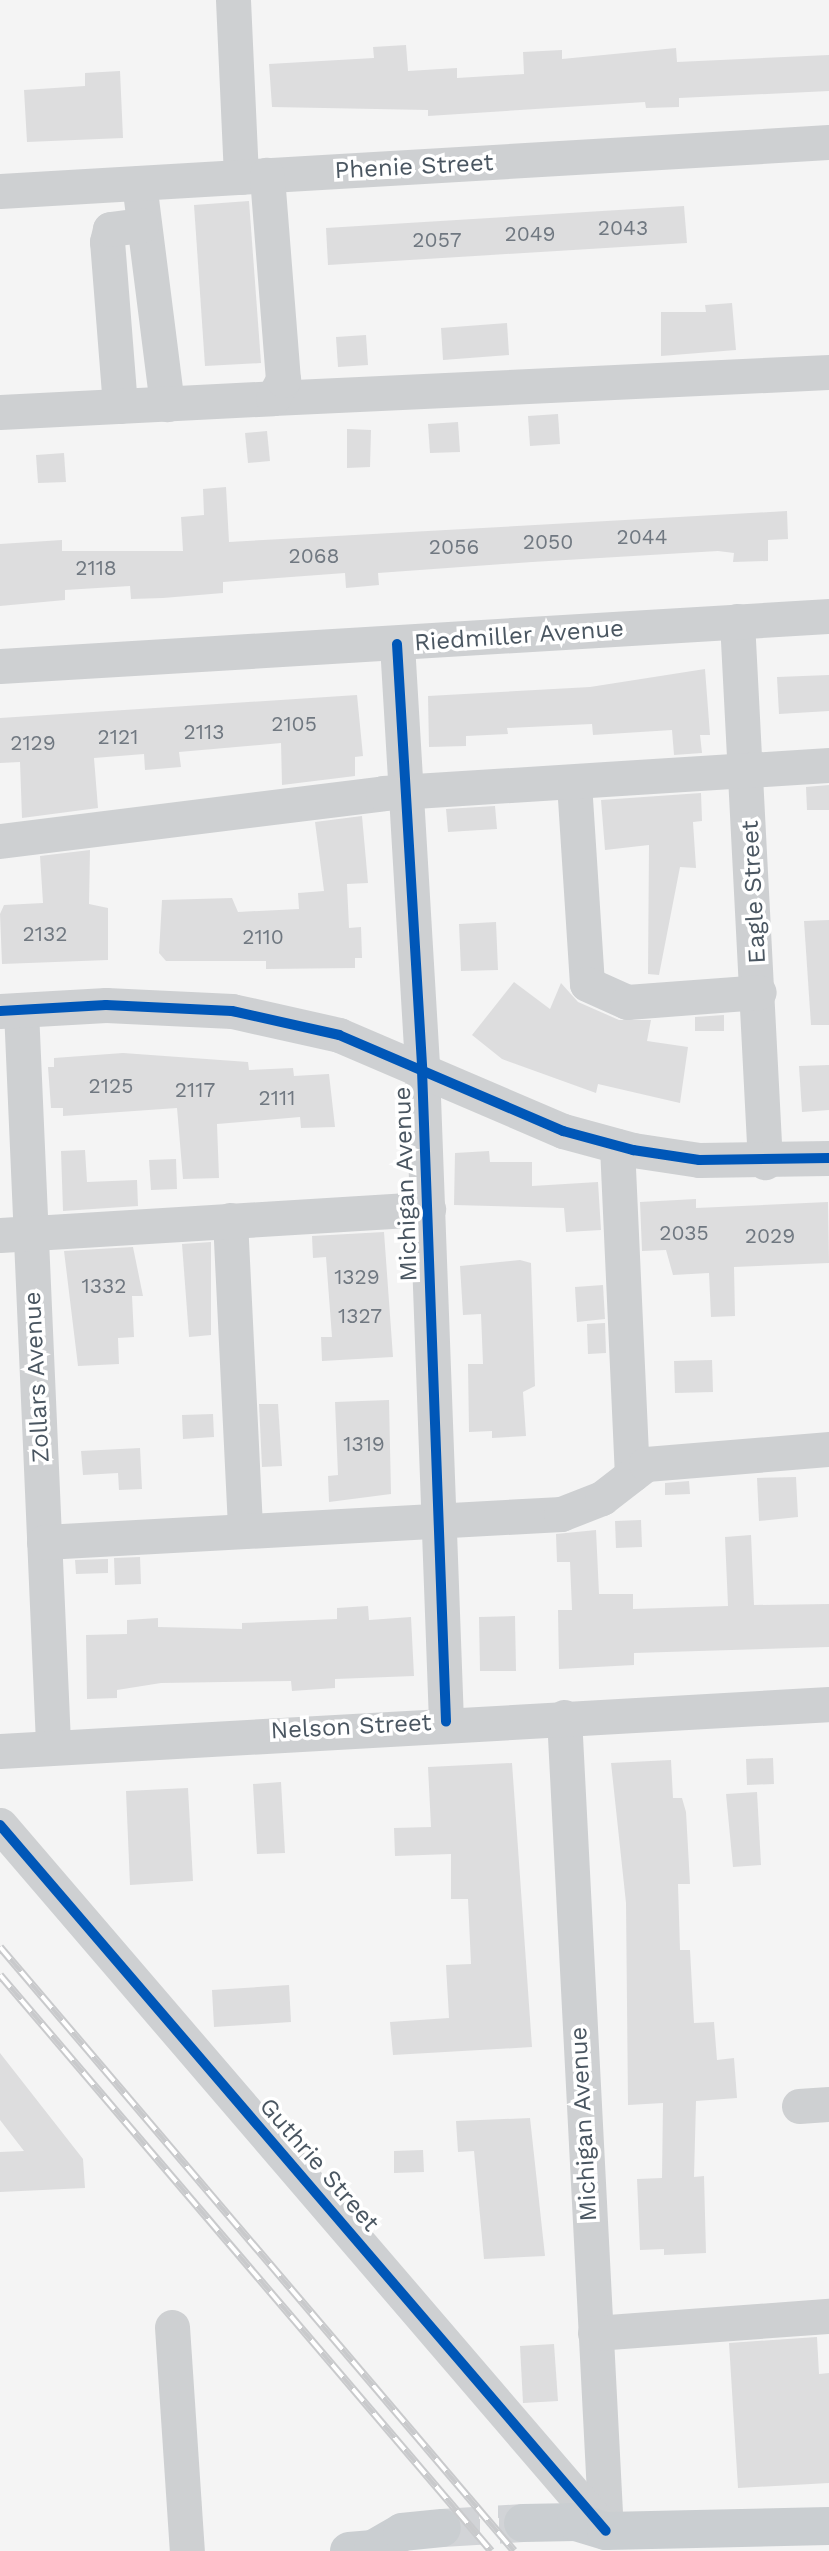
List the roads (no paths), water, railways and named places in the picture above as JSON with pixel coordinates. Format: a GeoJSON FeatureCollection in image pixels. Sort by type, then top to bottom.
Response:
{"type":"FeatureCollection","features":[{"type":"Feature","properties":{"kind":"main road"},"geometry":{"type":"LineString","coordinates":[[523,2524],[576,2522],[606,2531],[829,2526]]}},
{"type":"Feature","properties":{"kind":"main road"},"geometry":{"type":"LineString","coordinates":[[366,2550],[402,2532],[442,2528]]}},
{"type":"Feature","properties":{"kind":"main road"},"geometry":{"type":"LineString","coordinates":[[570,2551],[606,2531]]}},
{"type":"Feature","properties":{"kind":"street"},"geometry":{"type":"LineString","coordinates":[[233,0],[254,176],[283,380],[273,398]]}},
{"type":"Feature","properties":{"kind":"street","name":"Phenie Street"},"geometry":{"type":"LineString","coordinates":[[0,191],[829,142]]}},
{"type":"Feature","properties":{"kind":"street"},"geometry":{"type":"LineString","coordinates":[[139,183],[141,225],[152,253],[167,404]]}},
{"type":"Feature","properties":{"kind":"street"},"geometry":{"type":"LineString","coordinates":[[120,406],[107,242],[110,229],[141,225]]}},
{"type":"Feature","properties":{"kind":"street"},"geometry":{"type":"LineString","coordinates":[[0,412],[829,372]]}},
{"type":"Feature","properties":{"kind":"street","name":"Riedmiller Avenue"},"geometry":{"type":"LineString","coordinates":[[0,666],[829,616]]}},
{"type":"Feature","properties":{"kind":"street","name":"Eagle Street"},"geometry":{"type":"LineString","coordinates":[[737,621],[760,992],[765,1162]]}},
{"type":"Feature","properties":{"kind":"street","name":"Michigan Avenue"},"geometry":{"type":"LineString","coordinates":[[397,644],[422,1070],[446,1722]]}},
{"type":"Feature","properties":{"kind":"street"},"geometry":{"type":"LineString","coordinates":[[0,841],[407,791],[574,783],[829,765]]}},
{"type":"Feature","properties":{"kind":"street"},"geometry":{"type":"LineString","coordinates":[[574,783],[587,984],[627,1002],[760,992]]}},
{"type":"Feature","properties":{"kind":"street"},"geometry":{"type":"LineString","coordinates":[[10,1011],[106,1005],[232,1011],[340,1035],[563,1131],[617,1146],[699,1160],[765,1162],[829,1158]]}},
{"type":"Feature","properties":{"kind":"street","name":"Zollars Avenue"},"geometry":{"type":"LineString","coordinates":[[10,1011],[15,1233],[44,1542],[53,1743]]}},
{"type":"Feature","properties":{"kind":"street"},"geometry":{"type":"LineString","coordinates":[[617,1146],[632,1475]]}},
{"type":"Feature","properties":{"kind":"street"},"geometry":{"type":"LineString","coordinates":[[15,1233],[428,1209]]}},
{"type":"Feature","properties":{"kind":"street"},"geometry":{"type":"LineString","coordinates":[[230,1220],[245,1531]]}},
{"type":"Feature","properties":{"kind":"street"},"geometry":{"type":"LineString","coordinates":[[44,1542],[561,1514],[602,1498],[632,1475],[669,1458],[829,1448]]}},
{"type":"Feature","properties":{"kind":"street","name":"Nelson Street"},"geometry":{"type":"LineString","coordinates":[[0,1751],[53,1743],[829,1704]]}},
{"type":"Feature","properties":{"kind":"street","name":"Michigan Avenue"},"geometry":{"type":"LineString","coordinates":[[564,1717],[606,2531]]}},
{"type":"Feature","properties":{"kind":"street","name":"Guthrie Street"},"geometry":{"type":"LineString","coordinates":[[0,1825],[606,2531]]}},
{"type":"Feature","properties":{"kind":"street"},"geometry":{"type":"LineString","coordinates":[[595,2333],[829,2316]]}},
{"type":"Feature","properties":{"kind":"street"},"geometry":{"type":"LineString","coordinates":[[172,2328],[187,2551]]}},
{"type":"Feature","properties":{"kind":"tunnel"},"geometry":{"type":"LineString","coordinates":[[442,2528],[523,2523]]}},
{"type":"Feature","properties":{"kind":"railway"},"geometry":{"type":"LineString","coordinates":[[0,1947],[514,2551]]}},
{"type":"Feature","properties":{"kind":"railway"},"geometry":{"type":"LineString","coordinates":[[0,1975],[491,2551]]}}]}
